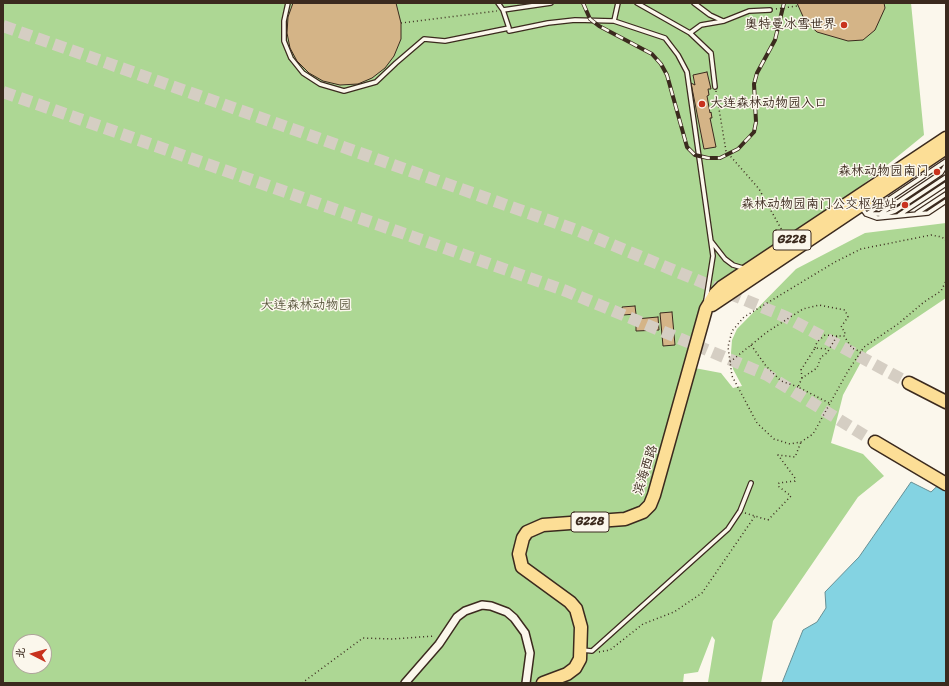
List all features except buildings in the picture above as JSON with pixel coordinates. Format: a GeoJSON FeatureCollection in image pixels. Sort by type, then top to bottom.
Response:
{"type":"FeatureCollection","features":[{"type":"Feature","properties":{"kind":"highway","name":"滨海西路"},"geometry":{"type":"LineString","coordinates":[[543,683],[567,674],[575,668],[586,650],[576,609],[562,595],[522,567],[519,554],[523,538],[527,532],[543,525],[625,520],[643,512],[650,505],[658,486],[706,310],[715,294],[722,287],[789,242],[860,206],[946,138]]}},
{"type":"Feature","properties":{"kind":"highway","name":"滨海西路"},"geometry":{"type":"LineString","coordinates":[[706,310],[946,148]]}},
{"type":"Feature","properties":{"kind":"highway"},"geometry":{"type":"LineString","coordinates":[[909,383],[946,402]]}},
{"type":"Feature","properties":{"kind":"highway"},"geometry":{"type":"LineString","coordinates":[[874,442],[946,484]]}},
{"type":"Feature","properties":{"kind":"street"},"geometry":{"type":"LineString","coordinates":[[405,683],[445,635],[457,617],[473,607],[491,606],[507,612],[519,624],[529,642],[530,653],[526,683]]}},
{"type":"Feature","properties":{"kind":"lane"},"geometry":{"type":"LineString","coordinates":[[288,3],[284,21],[284,41],[291,58],[303,73],[320,84],[344,91],[360,88],[376,82],[424,39],[444,41],[509,28],[503,10],[498,3]]}},
{"type":"Feature","properties":{"kind":"lane"},"geometry":{"type":"LineString","coordinates":[[503,10],[551,3]]}},
{"type":"Feature","properties":{"kind":"lane"},"geometry":{"type":"LineString","coordinates":[[614,20],[618,3]]}},
{"type":"Feature","properties":{"kind":"lane"},"geometry":{"type":"LineString","coordinates":[[637,3],[690,33],[711,53],[715,87]]}},
{"type":"Feature","properties":{"kind":"lane"},"geometry":{"type":"LineString","coordinates":[[694,3],[710,15],[724,21]]}},
{"type":"Feature","properties":{"kind":"lane"},"geometry":{"type":"LineString","coordinates":[[690,33],[701,25],[724,21],[749,11],[770,10]]}},
{"type":"Feature","properties":{"kind":"lane"},"geometry":{"type":"LineString","coordinates":[[509,31],[548,23],[575,20],[614,20],[665,38],[678,54],[687,72],[712,256],[712,272],[707,290],[706,310]]}},
{"type":"Feature","properties":{"kind":"lane"},"geometry":{"type":"LineString","coordinates":[[860,206],[946,161]]}},
{"type":"Feature","properties":{"kind":"lane"},"geometry":{"type":"LineString","coordinates":[[860,206],[880,214],[941,173],[946,165]]}},
{"type":"Feature","properties":{"kind":"lane"},"geometry":{"type":"LineString","coordinates":[[877,218],[895,211],[946,177]]}},
{"type":"Feature","properties":{"kind":"lane"},"geometry":{"type":"LineString","coordinates":[[897,216],[946,184]]}},
{"type":"Feature","properties":{"kind":"lane"},"geometry":{"type":"LineString","coordinates":[[916,214],[946,194]]}},
{"type":"Feature","properties":{"kind":"lane"},"geometry":{"type":"LineString","coordinates":[[860,206],[877,218],[928,213],[946,202]]}},
{"type":"Feature","properties":{"kind":"lane"},"geometry":{"type":"LineString","coordinates":[[710,238],[725,259],[741,268],[750,268]]}},
{"type":"Feature","properties":{"kind":"lane"},"geometry":{"type":"LineString","coordinates":[[586,650],[728,529],[740,511],[751,483]]}},
{"type":"Feature","properties":{"kind":"path"},"geometry":{"type":"LineString","coordinates":[[770,10],[797,6]]}},
{"type":"Feature","properties":{"kind":"path"},"geometry":{"type":"LineString","coordinates":[[402,23],[503,10]]}},
{"type":"Feature","properties":{"kind":"path"},"geometry":{"type":"LineString","coordinates":[[715,87],[726,151],[758,189],[789,242]]}},
{"type":"Feature","properties":{"kind":"path"},"geometry":{"type":"LineString","coordinates":[[946,241],[942,237],[931,235],[861,249],[835,262],[744,317],[732,331],[728,347],[732,376],[757,423],[774,439],[790,444],[801,442],[812,434],[829,403],[864,347],[898,324],[924,302],[941,291],[946,281]]}},
{"type":"Feature","properties":{"kind":"path"},"geometry":{"type":"LineString","coordinates":[[730,362],[751,345],[803,309],[819,305],[845,310],[848,317],[841,326],[845,332],[844,336],[852,348],[861,352]]}},
{"type":"Feature","properties":{"kind":"path"},"geometry":{"type":"LineString","coordinates":[[798,387],[802,378],[801,370],[815,348],[817,342],[825,335],[844,336]]}},
{"type":"Feature","properties":{"kind":"path"},"geometry":{"type":"LineString","coordinates":[[802,378],[817,368],[821,358],[837,336]]}},
{"type":"Feature","properties":{"kind":"path"},"geometry":{"type":"LineString","coordinates":[[751,345],[766,366],[781,381],[798,387],[829,403]]}},
{"type":"Feature","properties":{"kind":"path"},"geometry":{"type":"LineString","coordinates":[[815,348],[829,349]]}},
{"type":"Feature","properties":{"kind":"path"},"geometry":{"type":"LineString","coordinates":[[740,511],[768,520],[791,496],[778,486],[779,483],[795,481],[795,478],[778,455],[795,457],[801,442]]}},
{"type":"Feature","properties":{"kind":"path"},"geometry":{"type":"LineString","coordinates":[[586,650],[601,652],[610,650],[643,624],[674,612],[702,593],[755,516]]}},
{"type":"Feature","properties":{"kind":"path"},"geometry":{"type":"LineString","coordinates":[[302,683],[363,638],[392,639],[445,635]]}},
{"type":"Feature","properties":{"kind":"green space","name":"大连森林动物园"},"geometry":{"type":"Polygon","coordinates":[[[3,3],[911,3],[924,135],[698,319],[684,366],[721,373],[733,388],[742,386],[733,369],[731,353],[732,340],[737,329],[796,269],[865,233],[946,223],[946,298],[867,351],[843,395],[831,443],[863,454],[884,476],[858,497],[773,621],[761,683],[701,683],[708,682],[715,640],[712,636],[698,672],[684,674],[683,683],[3,683],[3,3]]]}},
{"type":"Feature","properties":{"kind":"water"},"geometry":{"type":"Polygon","coordinates":[[[946,478],[946,683],[782,683],[803,630],[817,622],[826,608],[825,592],[859,557],[911,482],[931,492],[946,478]]]}},
{"type":"Feature","properties":{"kind":"tunnel"},"geometry":{"type":"LineString","coordinates":[[3,26],[579,231],[786,317],[909,383]]}},
{"type":"Feature","properties":{"kind":"tunnel"},"geometry":{"type":"LineString","coordinates":[[3,92],[566,291],[767,375],[875,442]]}},
{"type":"Feature","properties":{"kind":"railway"},"geometry":{"type":"LineString","coordinates":[[583,3],[590,19],[599,26],[652,54],[661,64],[667,75],[687,147],[695,155],[708,158],[720,158],[738,149],[754,132],[756,122],[754,84],[757,73],[775,40],[784,3]]}},
{"type":"Feature","properties":{"kind":"place","name":"奥特曼冰雪世界"},"geometry":{"type":"Point","coordinates":[844,25]}},
{"type":"Feature","properties":{"kind":"place","name":"大连森林动物园入口"},"geometry":{"type":"Point","coordinates":[702,104]}},
{"type":"Feature","properties":{"kind":"place","name":"森林动物园南门"},"geometry":{"type":"Point","coordinates":[937,172]}},
{"type":"Feature","properties":{"kind":"place","name":"森林动物园南门公交枢纽站"},"geometry":{"type":"Point","coordinates":[905,205]}}]}
